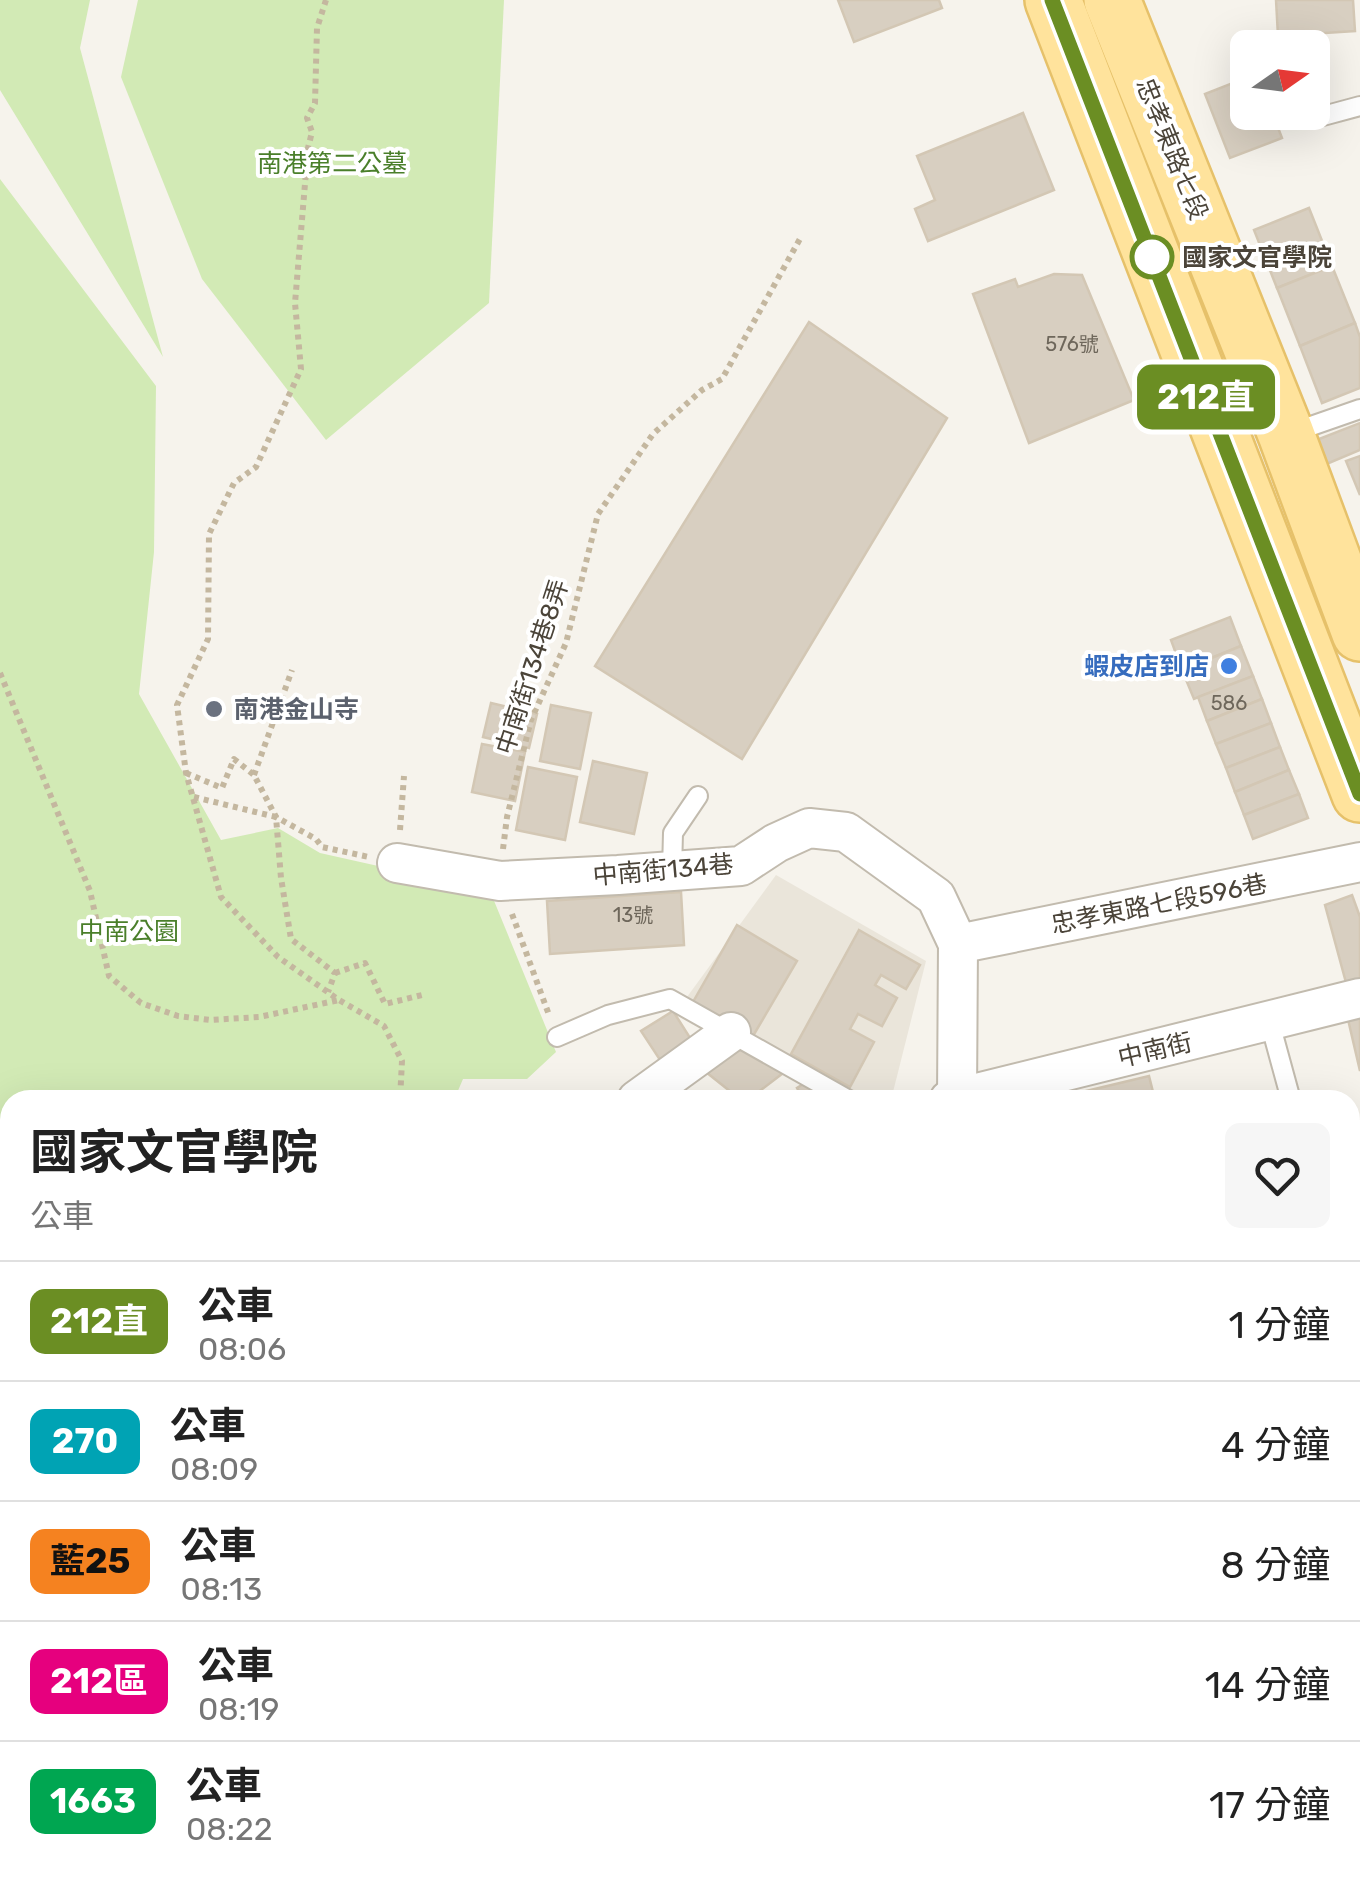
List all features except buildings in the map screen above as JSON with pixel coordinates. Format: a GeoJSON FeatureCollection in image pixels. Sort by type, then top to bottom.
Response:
{"type":"FeatureCollection","features":[{"type":"Feature","properties":{"kind":"main road"},"geometry":{"type":"LineString","coordinates":[[1052,0],[1360,794]]}},
{"type":"Feature","properties":{"kind":"main road","name":"忠孝東路七段"},"geometry":{"type":"LineString","coordinates":[[1112,0],[1286,434],[1360,634]]}},
{"type":"Feature","properties":{"kind":"street","name":"中南街134巷"},"geometry":{"type":"LineString","coordinates":[[397,864],[500,881],[672,871],[741,866],[776,843],[809,828],[846,832],[936,897],[958,944],[954,1090]]}},
{"type":"Feature","properties":{"kind":"street","name":"忠孝東路七段596巷"},"geometry":{"type":"LineString","coordinates":[[958,944],[1360,862]]}},
{"type":"Feature","properties":{"kind":"street","name":"中南街"},"geometry":{"type":"LineString","coordinates":[[991,1090],[1360,998]]}},
{"type":"Feature","properties":{"kind":"street"},"geometry":{"type":"LineString","coordinates":[[651,1090],[731,1032]]}},
{"type":"Feature","properties":{"kind":"lane"},"geometry":{"type":"LineString","coordinates":[[1330,114],[1360,106]]}},
{"type":"Feature","properties":{"kind":"lane"},"geometry":{"type":"LineString","coordinates":[[1286,434],[1360,409]]}},
{"type":"Feature","properties":{"kind":"lane"},"geometry":{"type":"LineString","coordinates":[[672,871],[673,832],[698,796]]}},
{"type":"Feature","properties":{"kind":"lane"},"geometry":{"type":"LineString","coordinates":[[558,1037],[608,1015],[670,999],[832,1090]]}},
{"type":"Feature","properties":{"kind":"lane"},"geometry":{"type":"LineString","coordinates":[[1270,1023],[1288,1090]]}},
{"type":"Feature","properties":{"kind":"path"},"geometry":{"type":"LineString","coordinates":[[326,0],[317,28],[315,103],[307,118],[312,132],[295,303],[301,369],[256,468],[234,483],[209,534],[208,640],[177,706],[186,773],[221,897],[278,957],[384,1026],[402,1061],[401,1090]]}},
{"type":"Feature","properties":{"kind":"path","name":"中南街134巷8弄"},"geometry":{"type":"LineString","coordinates":[[500,881],[507,817],[531,720],[566,643],[598,514],[653,434],[702,390],[722,379],[802,237]]}},
{"type":"Feature","properties":{"kind":"path"},"geometry":{"type":"LineString","coordinates":[[254,775],[292,670]]}},
{"type":"Feature","properties":{"kind":"path"},"geometry":{"type":"LineString","coordinates":[[0,674],[90,891],[109,976],[140,1003],[178,1016],[210,1020],[259,1017],[340,1000]]}},
{"type":"Feature","properties":{"kind":"path"},"geometry":{"type":"LineString","coordinates":[[186,773],[222,788],[234,759],[254,775],[276,816],[291,939],[335,972]]}},
{"type":"Feature","properties":{"kind":"path"},"geometry":{"type":"LineString","coordinates":[[192,797],[276,816],[322,846],[397,864],[404,776]]}},
{"type":"Feature","properties":{"kind":"path"},"geometry":{"type":"LineString","coordinates":[[500,881],[558,1037]]}},
{"type":"Feature","properties":{"kind":"path"},"geometry":{"type":"LineString","coordinates":[[335,972],[366,964],[385,1004],[426,994]]}},
{"type":"Feature","properties":{"kind":"path"},"geometry":{"type":"LineString","coordinates":[[328,992],[335,972]]}},
{"type":"Feature","properties":{"kind":"shaded area"},"geometry":{"type":"Polygon","coordinates":[[[776,875],[926,961],[894,1090],[847,1090],[687,997],[776,875]]]}},
{"type":"Feature","properties":{"kind":"green space"},"geometry":{"type":"Polygon","coordinates":[[[0,0],[90,0],[80,48],[163,357],[0,90],[0,0]]]}},
{"type":"Feature","properties":{"kind":"green space","name":"南港第二公墓"},"geometry":{"type":"Polygon","coordinates":[[[138,0],[504,0],[489,303],[326,440],[202,279],[121,77],[138,0]]]}},
{"type":"Feature","properties":{"kind":"green space","name":"中南公園"},"geometry":{"type":"Polygon","coordinates":[[[0,179],[156,386],[154,552],[139,694],[221,840],[278,828],[320,853],[490,891],[556,1052],[527,1079],[463,1079],[458,1090],[0,1090],[0,179]]]}},
{"type":"Feature","properties":{"kind":"bus line","name":"212直"},"geometry":{"type":"LineString","coordinates":[[1052,0],[1360,794]]}},
{"type":"Feature","properties":{"kind":"place","name":"國家文官學院"},"geometry":{"type":"Point","coordinates":[1152,257]}},
{"type":"Feature","properties":{"kind":"place","name":"蝦皮店到店"},"geometry":{"type":"Point","coordinates":[1229,666]}},
{"type":"Feature","properties":{"kind":"place","name":"南港金山寺"},"geometry":{"type":"Point","coordinates":[214,709]}}]}
